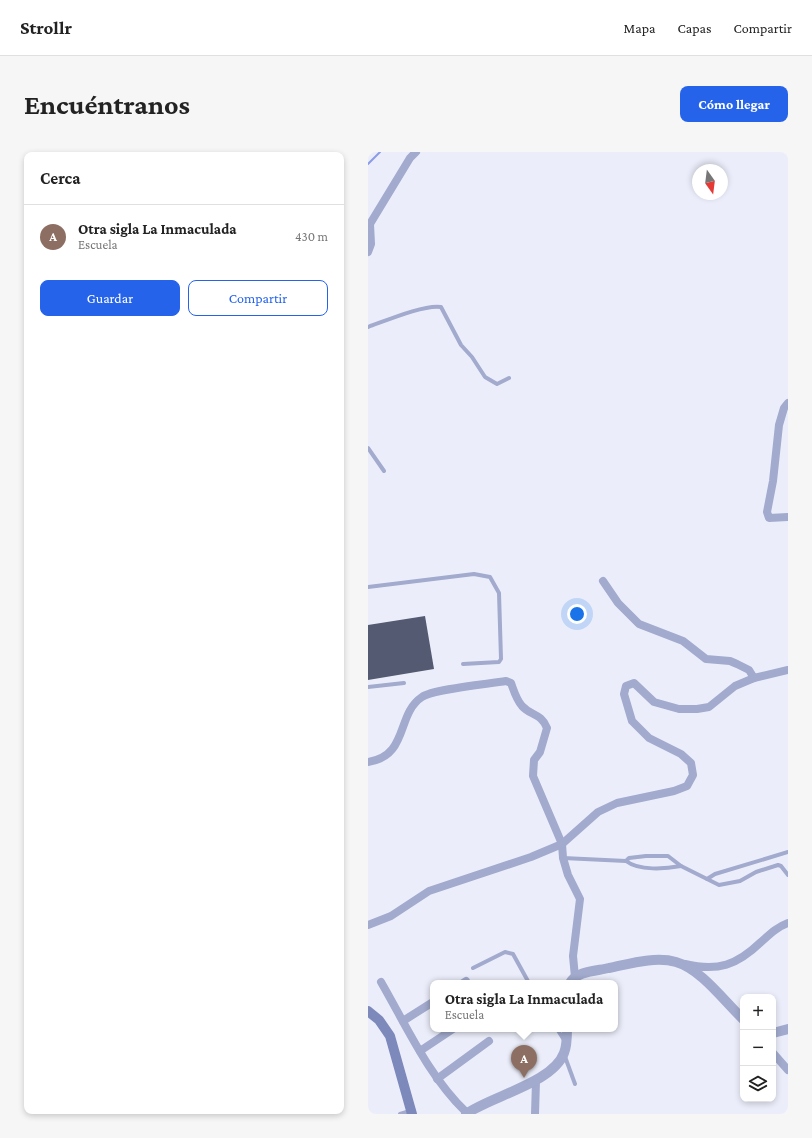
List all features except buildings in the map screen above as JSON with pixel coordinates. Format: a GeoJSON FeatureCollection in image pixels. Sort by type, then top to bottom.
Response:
{"type":"FeatureCollection","features":[{"type":"Feature","properties":{"kind":"main road"},"geometry":{"type":"LineString","coordinates":[[368,1011],[378,1020],[390,1036],[411,1112]]}},
{"type":"Feature","properties":{"kind":"street"},"geometry":{"type":"LineString","coordinates":[[368,252],[370,244],[370,224],[410,158],[416,152]]}},
{"type":"Feature","properties":{"kind":"street"},"geometry":{"type":"LineString","coordinates":[[788,403],[784,408],[779,425],[773,481],[767,512],[769,518],[788,517]]}},
{"type":"Feature","properties":{"kind":"street"},"geometry":{"type":"LineString","coordinates":[[603,581],[618,604],[639,624],[687,643],[706,659],[730,661],[749,670],[754,678]]}},
{"type":"Feature","properties":{"kind":"street"},"geometry":{"type":"LineString","coordinates":[[368,926],[391,916],[429,891],[531,857],[562,844],[598,812],[616,803],[674,791],[687,786],[693,775],[691,763],[681,754],[649,738],[632,721],[624,694],[626,686],[634,683],[654,702],[679,709],[697,709],[709,707],[735,686],[754,678],[788,670]]}},
{"type":"Feature","properties":{"kind":"street"},"geometry":{"type":"LineString","coordinates":[[368,762],[381,758],[392,750],[398,741],[413,704],[423,696],[440,691],[499,682],[511,683],[516,697],[522,707],[540,716],[547,728],[544,743],[534,760],[533,776],[562,844],[563,858],[580,899],[574,932],[572,980]]}},
{"type":"Feature","properties":{"kind":"street"},"geometry":{"type":"LineString","coordinates":[[572,980],[587,972],[645,962],[676,962],[693,966],[712,967],[735,962],[745,957],[778,927],[788,923]]}},
{"type":"Feature","properties":{"kind":"street"},"geometry":{"type":"LineString","coordinates":[[676,962],[695,972],[740,1017]]}},
{"type":"Feature","properties":{"kind":"street"},"geometry":{"type":"LineString","coordinates":[[380,982],[437,1079],[451,1098],[467,1114],[494,1099],[536,1081],[560,1061],[567,1043],[567,1032]]}},
{"type":"Feature","properties":{"kind":"street"},"geometry":{"type":"LineString","coordinates":[[403,1021],[430,1004]]}},
{"type":"Feature","properties":{"kind":"street"},"geometry":{"type":"LineString","coordinates":[[776,1032],[788,1029]]}},
{"type":"Feature","properties":{"kind":"street"},"geometry":{"type":"LineString","coordinates":[[420,1051],[448,1032]]}},
{"type":"Feature","properties":{"kind":"street"},"geometry":{"type":"LineString","coordinates":[[437,1079],[489,1041]]}},
{"type":"Feature","properties":{"kind":"street"},"geometry":{"type":"LineString","coordinates":[[776,1056],[788,1070]]}},
{"type":"Feature","properties":{"kind":"street"},"geometry":{"type":"LineString","coordinates":[[535,1114],[536,1081]]}},
{"type":"Feature","properties":{"kind":"lane"},"geometry":{"type":"LineString","coordinates":[[368,327],[425,308],[436,306],[441,307],[461,345],[472,357],[485,377],[497,384],[510,378]]}},
{"type":"Feature","properties":{"kind":"lane"},"geometry":{"type":"LineString","coordinates":[[368,448],[384,471]]}},
{"type":"Feature","properties":{"kind":"lane"},"geometry":{"type":"LineString","coordinates":[[368,587],[474,574],[490,577],[500,593],[501,659],[498,662],[463,664]]}},
{"type":"Feature","properties":{"kind":"lane"},"geometry":{"type":"LineString","coordinates":[[368,688],[404,683]]}},
{"type":"Feature","properties":{"kind":"lane"},"geometry":{"type":"LineString","coordinates":[[707,879],[715,874],[788,852]]}},
{"type":"Feature","properties":{"kind":"lane"},"geometry":{"type":"LineString","coordinates":[[563,858],[626,861],[632,858],[660,855],[668,856],[681,866],[719,885],[740,881],[756,872],[778,866],[781,866],[788,875]]}},
{"type":"Feature","properties":{"kind":"lane"},"geometry":{"type":"LineString","coordinates":[[626,861],[630,864],[644,867],[667,869],[681,866]]}},
{"type":"Feature","properties":{"kind":"lane"},"geometry":{"type":"LineString","coordinates":[[473,968],[505,952],[509,952],[513,954],[527,980]]}},
{"type":"Feature","properties":{"kind":"lane"},"geometry":{"type":"LineString","coordinates":[[559,1032],[567,1043]]}},
{"type":"Feature","properties":{"kind":"lane"},"geometry":{"type":"LineString","coordinates":[[564,1054],[575,1084]]}},
{"type":"Feature","properties":{"kind":"lane"},"geometry":{"type":"LineString","coordinates":[[400,1114],[411,1112]]}},
{"type":"Feature","properties":{"kind":"waterway"},"geometry":{"type":"LineString","coordinates":[[368,164],[380,152]]}},
{"type":"Feature","properties":{"kind":"place","name":"Otra sigla La Inmaculada"},"geometry":{"type":"Point","coordinates":[524,1078]}}]}
